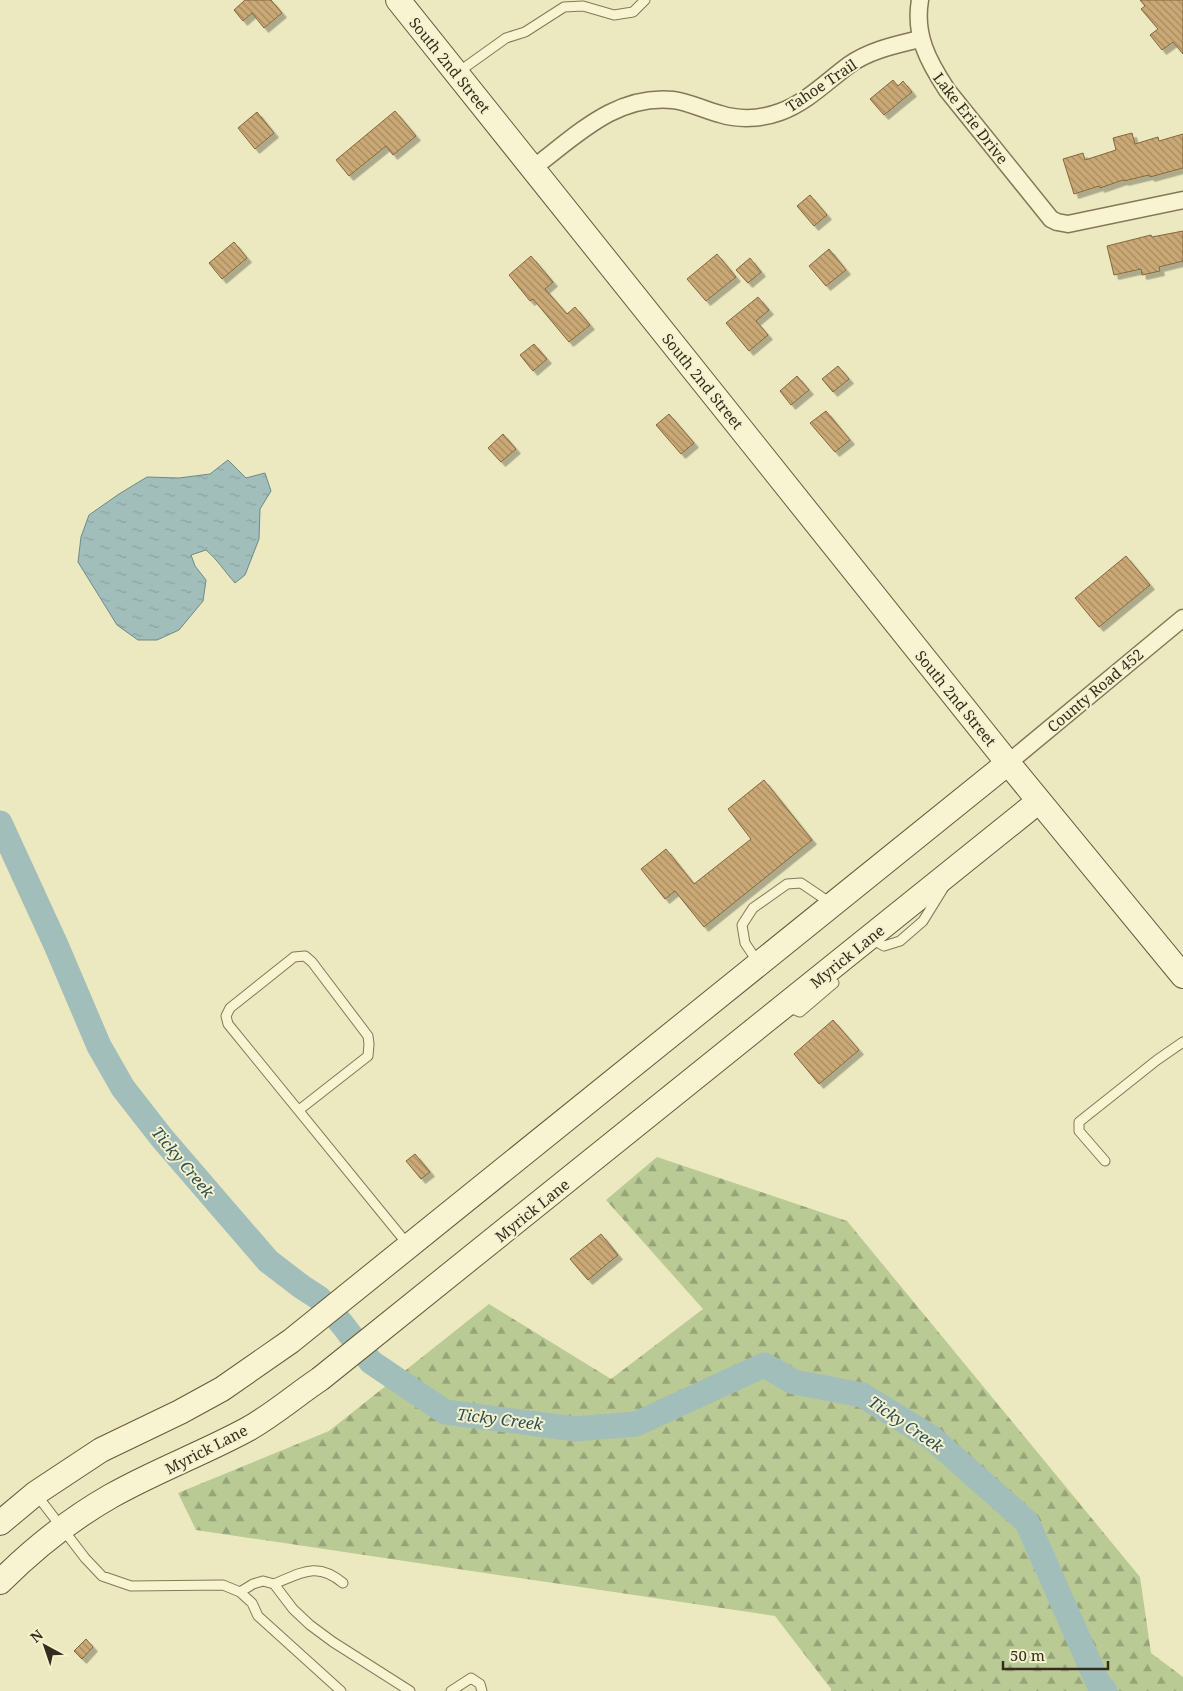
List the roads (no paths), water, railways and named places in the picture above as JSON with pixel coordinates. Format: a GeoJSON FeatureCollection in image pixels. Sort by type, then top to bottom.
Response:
{"type":"FeatureCollection","features":[{"type":"Feature","properties":{"kind":"street","name":"South 2nd Street"},"geometry":{"type":"LineString","coordinates":[[398,0],[1008,763],[1183,976]]}},
{"type":"Feature","properties":{"kind":"street","name":"Lake Erie Drive"},"geometry":{"type":"LineString","coordinates":[[920,0],[918,23],[920,39],[926,56],[947,90],[1046,213],[1056,222],[1068,224],[1183,200]]}},
{"type":"Feature","properties":{"kind":"street","name":"Tahoe Trail"},"geometry":{"type":"LineString","coordinates":[[533,168],[591,123],[609,112],[629,105],[650,100],[673,100],[738,118],[761,117],[779,113],[816,92],[864,56],[920,39]]}},
{"type":"Feature","properties":{"kind":"street","name":"County Road 452"},"geometry":{"type":"LineString","coordinates":[[1008,763],[1183,618]]}},
{"type":"Feature","properties":{"kind":"street"},"geometry":{"type":"LineString","coordinates":[[0,1523],[36,1494],[101,1450],[180,1412],[222,1389],[291,1342],[1008,763]]}},
{"type":"Feature","properties":{"kind":"street","name":"Myrick Lane"},"geometry":{"type":"LineString","coordinates":[[0,1582],[62,1526],[112,1495],[206,1451],[250,1427],[320,1379],[1039,801]]}},
{"type":"Feature","properties":{"kind":"lane"},"geometry":{"type":"LineString","coordinates":[[457,73],[506,38],[525,32],[564,7],[583,6],[614,15],[633,12],[645,0]]}},
{"type":"Feature","properties":{"kind":"lane"},"geometry":{"type":"LineString","coordinates":[[759,965],[745,943],[742,926],[752,908],[787,884],[801,883],[833,904]]}},
{"type":"Feature","properties":{"kind":"lane"},"geometry":{"type":"LineString","coordinates":[[298,1110],[368,1056],[370,1044],[368,1036],[312,962],[305,956],[294,958],[230,1008],[226,1016],[228,1024],[298,1110],[409,1246]]}},
{"type":"Feature","properties":{"kind":"lane"},"geometry":{"type":"LineString","coordinates":[[788,1003],[792,1009],[800,1012],[834,983]]}},
{"type":"Feature","properties":{"kind":"lane"},"geometry":{"type":"LineString","coordinates":[[1105,1161],[1079,1131],[1079,1122],[1183,1042]]}},
{"type":"Feature","properties":{"kind":"lane"},"geometry":{"type":"LineString","coordinates":[[36,1494],[102,1576],[131,1586],[224,1585],[240,1592],[252,1603],[258,1616],[341,1691]]}},
{"type":"Feature","properties":{"kind":"lane"},"geometry":{"type":"LineString","coordinates":[[274,1584],[309,1570],[326,1571],[343,1583]]}},
{"type":"Feature","properties":{"kind":"lane"},"geometry":{"type":"LineString","coordinates":[[240,1592],[253,1584],[263,1581],[274,1584],[310,1625],[333,1642],[410,1691]]}},
{"type":"Feature","properties":{"kind":"lane"},"geometry":{"type":"LineString","coordinates":[[451,1691],[471,1678],[480,1684],[482,1691]]}},
{"type":"Feature","properties":{"kind":"water"},"geometry":{"type":"Polygon","coordinates":[[[228,460],[246,478],[265,473],[271,491],[260,509],[259,539],[245,575],[235,583],[206,550],[191,555],[195,566],[206,580],[203,601],[179,630],[157,640],[138,640],[117,625],[78,562],[81,537],[89,515],[147,477],[179,478],[210,474],[228,460]]]}},
{"type":"Feature","properties":{"kind":"waterway","name":"Ticky Creek"},"geometry":{"type":"LineString","coordinates":[[0,823],[56,945],[99,1046],[123,1088],[162,1138],[268,1261],[319,1298],[371,1362],[445,1412],[575,1429],[636,1424],[764,1365],[794,1382],[862,1395],[932,1438],[1027,1522],[1098,1683],[1105,1691]]}}]}
